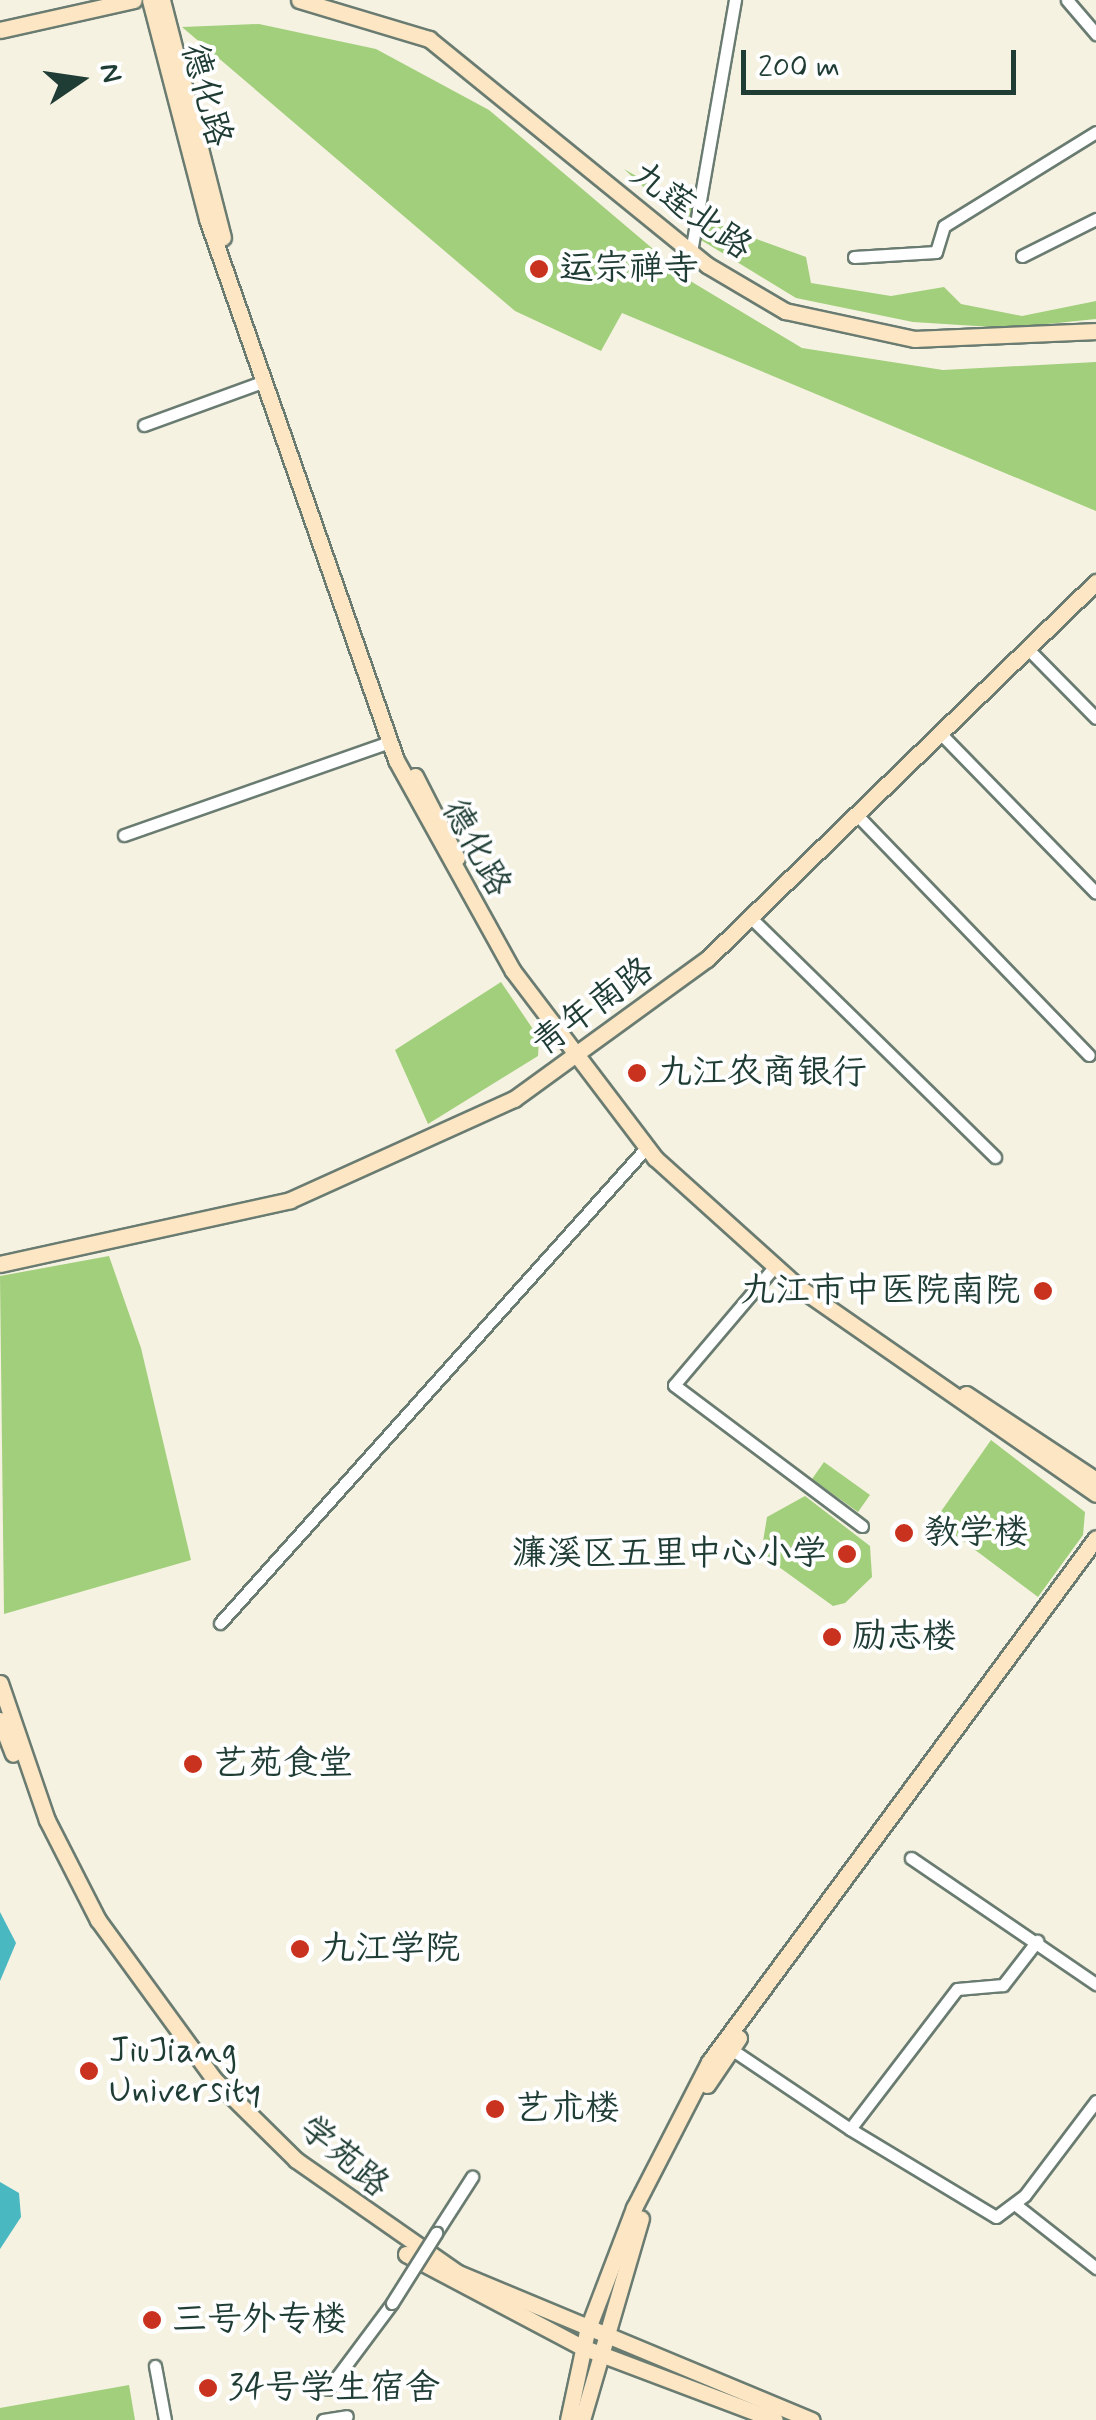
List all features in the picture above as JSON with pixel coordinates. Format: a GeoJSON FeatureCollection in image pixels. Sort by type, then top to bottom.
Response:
{"type":"FeatureCollection","features":[{"type":"Feature","properties":{"kind":"main road"},"geometry":{"type":"LineString","coordinates":[[0,30],[134,0]]}},
{"type":"Feature","properties":{"kind":"main road","name":"德化路"},"geometry":{"type":"LineString","coordinates":[[150,0],[207,219],[262,382],[389,742],[436,844],[579,1058],[646,1148],[775,1266],[1096,1494]]}},
{"type":"Feature","properties":{"kind":"main road","name":"德化路"},"geometry":{"type":"LineString","coordinates":[[162,0],[221,233],[398,742],[520,968],[579,1058],[664,1154],[801,1277],[1096,1480]]}},
{"type":"Feature","properties":{"kind":"main road","name":"九莲北路"},"geometry":{"type":"LineString","coordinates":[[299,0],[428,39],[691,252],[785,311],[873,335],[1096,331]]}},
{"type":"Feature","properties":{"kind":"main road","name":"青年南路"},"geometry":{"type":"LineString","coordinates":[[0,1264],[290,1200],[412,1152],[579,1058],[750,917],[1096,582]]}},
{"type":"Feature","properties":{"kind":"main road"},"geometry":{"type":"LineString","coordinates":[[568,2420],[634,2208],[709,2062],[1096,1538]]}},
{"type":"Feature","properties":{"kind":"main road"},"geometry":{"type":"LineString","coordinates":[[582,2420],[592,2341],[644,2207],[732,2049],[1096,1555]]}},
{"type":"Feature","properties":{"kind":"main road","name":"学苑路"},"geometry":{"type":"LineString","coordinates":[[0,1683],[62,1856],[147,1994],[214,2078],[382,2227],[592,2341],[812,2420]]}},
{"type":"Feature","properties":{"kind":"main road","name":"学苑路"},"geometry":{"type":"LineString","coordinates":[[0,1720],[90,1923],[208,2086],[377,2235],[592,2341],[775,2420]]}},
{"type":"Feature","properties":{"kind":"street"},"geometry":{"type":"LineString","coordinates":[[691,252],[735,0]]}},
{"type":"Feature","properties":{"kind":"street"},"geometry":{"type":"LineString","coordinates":[[1067,0],[1096,34]]}},
{"type":"Feature","properties":{"kind":"street"},"geometry":{"type":"LineString","coordinates":[[854,258],[936,252],[944,226],[1096,132]]}},
{"type":"Feature","properties":{"kind":"street"},"geometry":{"type":"LineString","coordinates":[[1022,256],[1096,219]]}},
{"type":"Feature","properties":{"kind":"street"},"geometry":{"type":"LineString","coordinates":[[144,425],[262,382]]}},
{"type":"Feature","properties":{"kind":"street"},"geometry":{"type":"LineString","coordinates":[[1027,648],[1096,718]]}},
{"type":"Feature","properties":{"kind":"street"},"geometry":{"type":"LineString","coordinates":[[940,733],[1096,892]]}},
{"type":"Feature","properties":{"kind":"street"},"geometry":{"type":"LineString","coordinates":[[124,835],[389,742]]}},
{"type":"Feature","properties":{"kind":"street"},"geometry":{"type":"LineString","coordinates":[[856,814],[1089,1055]]}},
{"type":"Feature","properties":{"kind":"street"},"geometry":{"type":"LineString","coordinates":[[750,917],[995,1156]]}},
{"type":"Feature","properties":{"kind":"street"},"geometry":{"type":"LineString","coordinates":[[220,1622],[646,1148]]}},
{"type":"Feature","properties":{"kind":"street"},"geometry":{"type":"LineString","coordinates":[[775,1266],[674,1385],[862,1526]]}},
{"type":"Feature","properties":{"kind":"street"},"geometry":{"type":"LineString","coordinates":[[911,1858],[1096,1984]]}},
{"type":"Feature","properties":{"kind":"street"},"geometry":{"type":"LineString","coordinates":[[850,2129],[957,1989],[1003,1985],[1037,1941]]}},
{"type":"Feature","properties":{"kind":"street"},"geometry":{"type":"LineString","coordinates":[[732,2049],[850,2129],[996,2217],[1016,2205],[1096,2102]]}},
{"type":"Feature","properties":{"kind":"street"},"geometry":{"type":"LineString","coordinates":[[328,2389],[392,2303],[472,2177]]}},
{"type":"Feature","properties":{"kind":"street"},"geometry":{"type":"LineString","coordinates":[[1016,2205],[1096,2268]]}},
{"type":"Feature","properties":{"kind":"street"},"geometry":{"type":"LineString","coordinates":[[155,2366],[165,2420]]}},
{"type":"Feature","properties":{"kind":"street"},"geometry":{"type":"LineString","coordinates":[[323,2420],[346,2416]]}},
{"type":"Feature","properties":{"kind":"green space"},"geometry":{"type":"Polygon","coordinates":[[[259,24],[376,49],[489,110],[692,282],[802,348],[943,370],[1096,362],[1096,511],[622,313],[601,351],[515,311],[182,27],[259,24]]]}},
{"type":"Feature","properties":{"kind":"green space"},"geometry":{"type":"Polygon","coordinates":[[[624,169],[726,228],[806,257],[811,283],[891,296],[944,287],[961,304],[1022,316],[1096,301],[1096,319],[1008,328],[913,322],[796,298],[701,240],[624,169]]]}},
{"type":"Feature","properties":{"kind":"green space"},"geometry":{"type":"Polygon","coordinates":[[[501,982],[539,1038],[538,1056],[428,1124],[395,1050],[501,982]]]}},
{"type":"Feature","properties":{"kind":"green space"},"geometry":{"type":"Polygon","coordinates":[[[109,1256],[141,1348],[191,1560],[4,1614],[0,1276],[109,1256]]]}},
{"type":"Feature","properties":{"kind":"green space"},"geometry":{"type":"Polygon","coordinates":[[[991,1440],[1085,1512],[1083,1535],[1038,1597],[935,1520],[991,1440]]]}},
{"type":"Feature","properties":{"kind":"green space"},"geometry":{"type":"Polygon","coordinates":[[[824,1462],[870,1495],[858,1512],[812,1479],[824,1462]]]}},
{"type":"Feature","properties":{"kind":"green space"},"geometry":{"type":"Polygon","coordinates":[[[805,1496],[870,1546],[872,1577],[845,1603],[833,1606],[761,1554],[767,1517],[805,1496]]]}},
{"type":"Feature","properties":{"kind":"green space"},"geometry":{"type":"Polygon","coordinates":[[[129,2385],[135,2420],[0,2420],[0,2408],[129,2385]]]}},
{"type":"Feature","properties":{"kind":"water"},"geometry":{"type":"Polygon","coordinates":[[[0,1912],[16,1943],[0,1981],[0,1912]]]}},
{"type":"Feature","properties":{"kind":"water"},"geometry":{"type":"Polygon","coordinates":[[[0,2182],[19,2193],[21,2217],[0,2249],[0,2182]]]}},
{"type":"Feature","properties":{"kind":"place","name":"运宗禅寺"},"geometry":{"type":"Point","coordinates":[539,269]}},
{"type":"Feature","properties":{"kind":"place","name":"九江农商银行"},"geometry":{"type":"Point","coordinates":[637,1073]}},
{"type":"Feature","properties":{"kind":"place","name":"九江市中医院南院"},"geometry":{"type":"Point","coordinates":[1043,1291]}},
{"type":"Feature","properties":{"kind":"place","name":"教学楼"},"geometry":{"type":"Point","coordinates":[904,1533]}},
{"type":"Feature","properties":{"kind":"place","name":"濂溪区五里中心小学"},"geometry":{"type":"Point","coordinates":[847,1554]}},
{"type":"Feature","properties":{"kind":"place","name":"励志楼"},"geometry":{"type":"Point","coordinates":[832,1637]}},
{"type":"Feature","properties":{"kind":"place","name":"艺苑食堂"},"geometry":{"type":"Point","coordinates":[193,1764]}},
{"type":"Feature","properties":{"kind":"place","name":"九江学院"},"geometry":{"type":"Point","coordinates":[300,1949]}},
{"type":"Feature","properties":{"kind":"place","name":"JiuJiang University"},"geometry":{"type":"Point","coordinates":[89,2071]}},
{"type":"Feature","properties":{"kind":"place","name":"艺术楼"},"geometry":{"type":"Point","coordinates":[495,2109]}},
{"type":"Feature","properties":{"kind":"place","name":"三号外专楼"},"geometry":{"type":"Point","coordinates":[152,2320]}},
{"type":"Feature","properties":{"kind":"place","name":"34号学生宿舍"},"geometry":{"type":"Point","coordinates":[208,2388]}}]}
